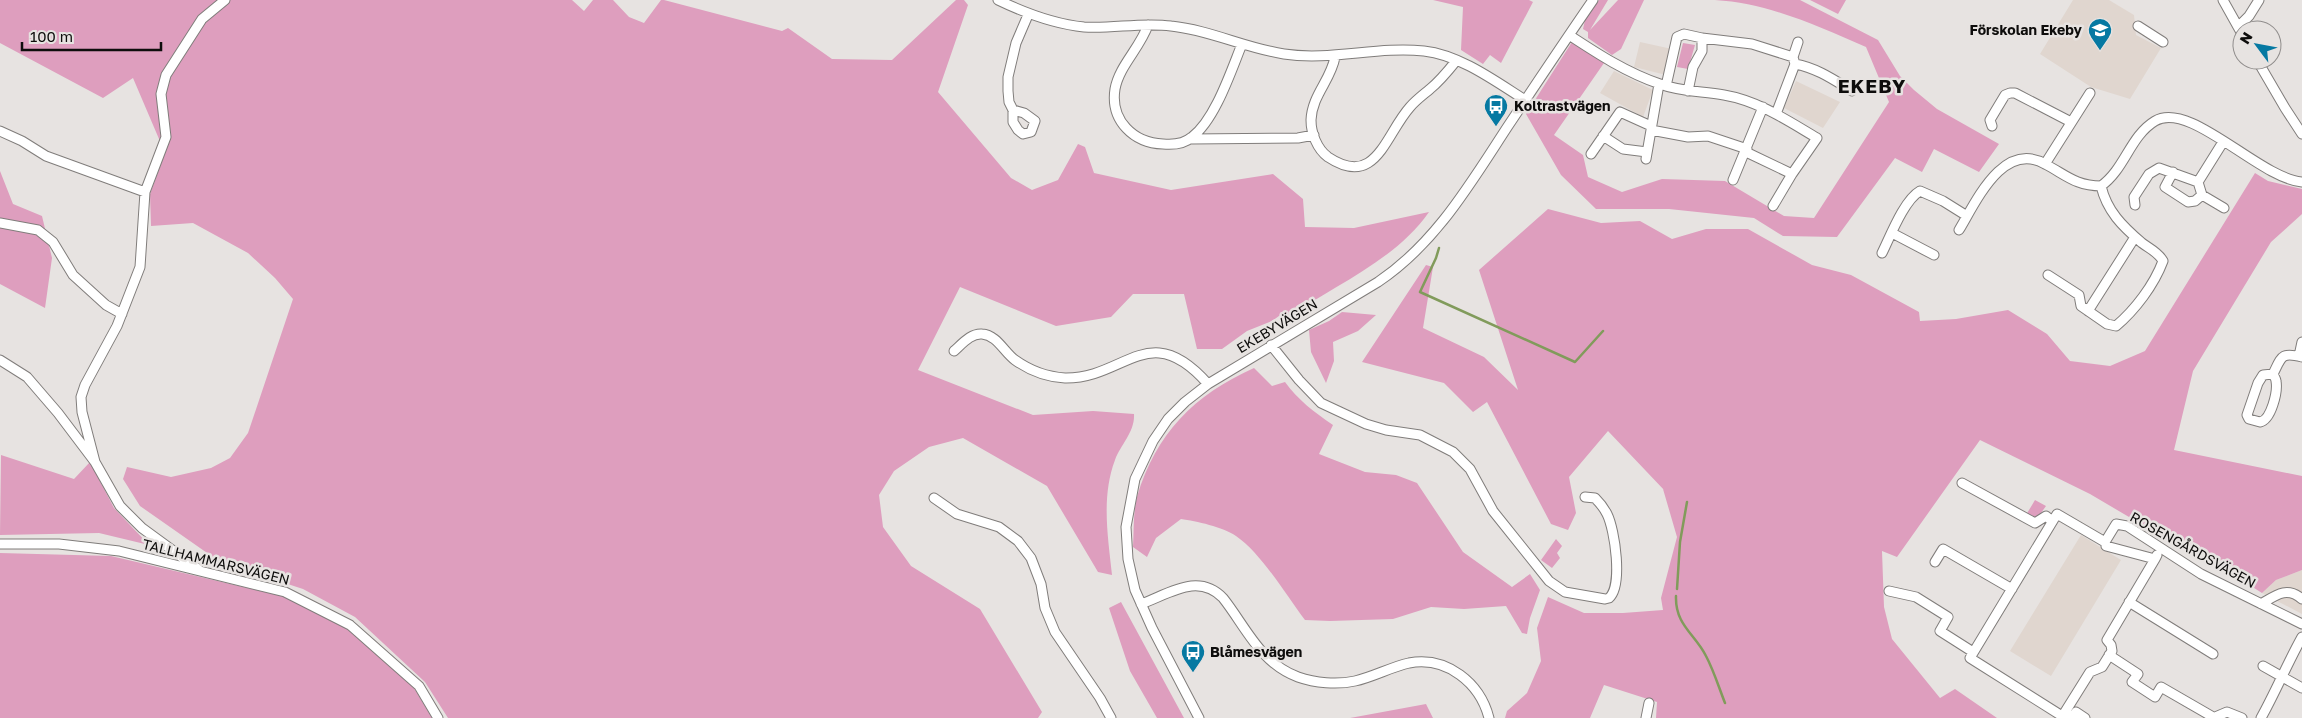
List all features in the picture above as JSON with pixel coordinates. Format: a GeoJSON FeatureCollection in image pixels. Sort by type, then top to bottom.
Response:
{"type":"FeatureCollection","features":[{"type":"Feature","properties":{"kind":"street"},"geometry":{"type":"LineString","coordinates":[[95,462],[82,412],[81,397],[122,314],[140,266],[145,192],[166,137],[161,94],[166,75],[202,19],[225,0]]}},
{"type":"Feature","properties":{"kind":"street"},"geometry":{"type":"LineString","coordinates":[[998,0],[1028,15],[1084,27],[1169,25],[1215,34],[1242,44],[1283,54],[1335,57],[1381,52],[1424,51],[1456,61],[1525,100]]}},
{"type":"Feature","properties":{"kind":"street","name":"EKEBYVÄGEN"},"geometry":{"type":"LineString","coordinates":[[1200,718],[1141,604],[1128,559],[1126,528],[1135,479],[1153,441],[1168,419],[1208,384],[1387,276],[1427,242],[1456,206],[1593,0]]}},
{"type":"Feature","properties":{"kind":"street"},"geometry":{"type":"LineString","coordinates":[[2223,0],[2234,20]]}},
{"type":"Feature","properties":{"kind":"street"},"geometry":{"type":"LineString","coordinates":[[2246,20],[2259,0]]}},
{"type":"Feature","properties":{"kind":"street"},"geometry":{"type":"LineString","coordinates":[[1013,110],[1009,102],[1008,92],[1009,70],[1016,43],[1028,15]]}},
{"type":"Feature","properties":{"kind":"street"},"geometry":{"type":"LineString","coordinates":[[1148,25],[1141,42],[1117,83],[1115,100],[1123,126],[1137,138],[1170,145],[1191,139],[1200,130],[1224,89],[1242,44]]}},
{"type":"Feature","properties":{"kind":"street"},"geometry":{"type":"LineString","coordinates":[[2138,26],[2163,42]]}},
{"type":"Feature","properties":{"kind":"street"},"geometry":{"type":"LineString","coordinates":[[1603,136],[1623,149],[1646,155],[1662,85],[1677,37],[1684,34],[1752,44],[1808,66],[1852,91]]}},
{"type":"Feature","properties":{"kind":"street"},"geometry":{"type":"LineString","coordinates":[[1569,35],[1635,75],[1662,85],[1688,91],[1724,94],[1763,107],[1817,138],[1773,206]]}},
{"type":"Feature","properties":{"kind":"street"},"geometry":{"type":"LineString","coordinates":[[1688,91],[1693,67],[1702,51],[1702,38]]}},
{"type":"Feature","properties":{"kind":"street"},"geometry":{"type":"LineString","coordinates":[[1776,114],[1798,42]]}},
{"type":"Feature","properties":{"kind":"street"},"geometry":{"type":"LineString","coordinates":[[1335,57],[1330,74],[1314,102],[1311,119],[1314,136],[1325,155],[1336,162],[1350,167],[1366,165],[1379,154],[1414,101],[1439,81],[1456,61]]}},
{"type":"Feature","properties":{"kind":"street"},"geometry":{"type":"LineString","coordinates":[[2263,70],[2284,108],[2302,134]]}},
{"type":"Feature","properties":{"kind":"street"},"geometry":{"type":"LineString","coordinates":[[1992,126],[1990,120],[2005,95],[2010,93],[2015,93],[2071,122]]}},
{"type":"Feature","properties":{"kind":"street"},"geometry":{"type":"LineString","coordinates":[[2045,164],[2090,93]]}},
{"type":"Feature","properties":{"kind":"street"},"geometry":{"type":"LineString","coordinates":[[1733,180],[1763,107]]}},
{"type":"Feature","properties":{"kind":"street"},"geometry":{"type":"LineString","coordinates":[[1591,154],[1620,112],[1651,128],[1688,137],[1708,136],[1746,151],[1792,174]]}},
{"type":"Feature","properties":{"kind":"street"},"geometry":{"type":"LineString","coordinates":[[2101,186],[2118,169],[2144,128],[2156,120],[2168,116],[2187,120],[2275,174],[2292,181],[2302,182]]}},
{"type":"Feature","properties":{"kind":"street"},"geometry":{"type":"LineString","coordinates":[[0,132],[22,141],[46,156],[145,192]]}},
{"type":"Feature","properties":{"kind":"street"},"geometry":{"type":"LineString","coordinates":[[1191,139],[1298,138],[1314,136]]}},
{"type":"Feature","properties":{"kind":"street"},"geometry":{"type":"LineString","coordinates":[[2223,142],[2198,182],[2202,195],[2224,208]]}},
{"type":"Feature","properties":{"kind":"street"},"geometry":{"type":"LineString","coordinates":[[1959,230],[1998,170],[2013,160],[2027,158],[2045,164],[2080,184],[2101,186]]}},
{"type":"Feature","properties":{"kind":"street"},"geometry":{"type":"LineString","coordinates":[[2135,205],[2134,197],[2152,171],[2159,168],[2198,182]]}},
{"type":"Feature","properties":{"kind":"street"},"geometry":{"type":"LineString","coordinates":[[2173,172],[2165,187],[2188,202],[2195,201],[2202,195]]}},
{"type":"Feature","properties":{"kind":"street"},"geometry":{"type":"LineString","coordinates":[[2048,275],[2080,295],[2081,306],[2088,312],[2106,324],[2116,326],[2136,305],[2163,261],[2160,255],[2135,237],[2110,211],[2105,202],[2101,186]]}},
{"type":"Feature","properties":{"kind":"street"},"geometry":{"type":"LineString","coordinates":[[1882,253],[1915,194],[1920,191],[1943,201],[1967,216]]}},
{"type":"Feature","properties":{"kind":"street"},"geometry":{"type":"LineString","coordinates":[[0,223],[38,230],[53,242],[73,275],[106,305],[122,314]]}},
{"type":"Feature","properties":{"kind":"street"},"geometry":{"type":"LineString","coordinates":[[1892,233],[1934,255]]}},
{"type":"Feature","properties":{"kind":"street"},"geometry":{"type":"LineString","coordinates":[[2088,312],[2135,237]]}},
{"type":"Feature","properties":{"kind":"street"},"geometry":{"type":"LineString","coordinates":[[954,352],[973,335],[990,336],[1014,359],[1032,370],[1065,378],[1084,376],[1103,370],[1133,356],[1162,354],[1175,356],[1185,362],[1208,384]]}},
{"type":"Feature","properties":{"kind":"street"},"geometry":{"type":"LineString","coordinates":[[2273,374],[2263,375],[2258,383],[2247,415],[2249,419],[2260,422],[2267,417],[2275,394],[2276,382],[2273,374],[2281,357],[2288,354],[2301,356],[2302,342]]}},
{"type":"Feature","properties":{"kind":"street"},"geometry":{"type":"LineString","coordinates":[[1271,345],[1299,380],[1321,403],[1366,424],[1386,430],[1420,435],[1453,452],[1470,469],[1493,511],[1549,581],[1565,592],[1605,599],[1609,598],[1614,591],[1615,546],[1608,514],[1595,498],[1585,497]]}},
{"type":"Feature","properties":{"kind":"street"},"geometry":{"type":"LineString","coordinates":[[0,360],[28,377],[95,462],[120,506],[142,528],[202,572]]}},
{"type":"Feature","properties":{"kind":"street"},"geometry":{"type":"LineString","coordinates":[[1962,482],[2035,523],[2046,516],[2052,521]]}},
{"type":"Feature","properties":{"kind":"street"},"geometry":{"type":"LineString","coordinates":[[934,498],[957,514],[999,528],[1018,541],[1031,558],[1038,575],[1046,608],[1055,632],[1100,698],[1110,718]]}},
{"type":"Feature","properties":{"kind":"street"},"geometry":{"type":"LineString","coordinates":[[2085,718],[2076,712],[2070,716],[2062,716],[1970,658],[2057,514],[2105,544],[2155,559]]}},
{"type":"Feature","properties":{"kind":"street","name":"ROSENGÅRDSVÄGEN"},"geometry":{"type":"LineString","coordinates":[[2105,544],[2116,524],[2127,526],[2201,574],[2302,623]]}},
{"type":"Feature","properties":{"kind":"street","name":"TALLHAMMARSVÄGEN"},"geometry":{"type":"LineString","coordinates":[[0,544],[59,544],[118,551],[285,592],[350,624],[419,686],[438,718]]}},
{"type":"Feature","properties":{"kind":"street"},"geometry":{"type":"LineString","coordinates":[[1935,562],[1943,549],[2012,589]]}},
{"type":"Feature","properties":{"kind":"street"},"geometry":{"type":"LineString","coordinates":[[2070,716],[2090,672],[2102,667],[2109,655],[2112,648],[2107,640],[2162,549]]}},
{"type":"Feature","properties":{"kind":"street"},"geometry":{"type":"LineString","coordinates":[[1141,604],[1186,586],[1203,585],[1217,591],[1260,651],[1274,664],[1297,676],[1312,680],[1340,683],[1354,681],[1409,664],[1436,664],[1458,673],[1470,682],[1482,698],[1489,718]]}},
{"type":"Feature","properties":{"kind":"street"},"geometry":{"type":"LineString","coordinates":[[1889,591],[1916,597],[1948,617],[1940,631],[1973,652]]}},
{"type":"Feature","properties":{"kind":"street"},"geometry":{"type":"LineString","coordinates":[[2261,604],[2282,592],[2294,592],[2302,599]]}},
{"type":"Feature","properties":{"kind":"street"},"geometry":{"type":"LineString","coordinates":[[2129,602],[2213,654]]}},
{"type":"Feature","properties":{"kind":"street"},"geometry":{"type":"LineString","coordinates":[[2261,718],[2278,688],[2302,637]]}},
{"type":"Feature","properties":{"kind":"street"},"geometry":{"type":"LineString","coordinates":[[2109,655],[2138,674],[2132,682],[2155,697],[2161,687],[2213,718],[2227,712],[2242,718]]}},
{"type":"Feature","properties":{"kind":"street"},"geometry":{"type":"LineString","coordinates":[[2263,666],[2302,688]]}},
{"type":"Feature","properties":{"kind":"street"},"geometry":{"type":"LineString","coordinates":[[1646,718],[1649,703]]}},
{"type":"Feature","properties":{"kind":"shaded area"},"geometry":{"type":"Polygon","coordinates":[[[0,0],[572,0],[584,11],[593,0],[613,0],[629,17],[644,23],[661,0],[664,0],[782,31],[788,28],[832,59],[892,60],[956,0],[964,0],[968,5],[938,92],[1011,178],[1032,190],[1058,180],[1078,144],[1085,147],[1094,173],[1171,190],[1273,174],[1303,199],[1305,227],[1354,228],[1429,212],[1399,244],[1363,271],[1285,319],[1286,311],[1272,321],[1247,331],[1222,349],[1197,349],[1184,294],[1133,294],[1111,317],[1056,326],[960,287],[918,370],[1033,415],[1093,411],[1134,414],[1130,432],[1115,460],[1108,488],[1107,517],[1112,575],[1098,572],[1047,486],[963,438],[929,447],[894,471],[879,495],[883,527],[911,566],[980,609],[1042,712],[1038,718],[448,718],[425,682],[355,617],[303,589],[220,562],[140,506],[123,479],[127,467],[171,477],[211,468],[230,458],[248,433],[293,299],[275,278],[248,253],[193,223],[151,226],[150,194],[165,153],[133,78],[103,98],[0,43],[0,0]]]}},
{"type":"Feature","properties":{"kind":"shaded area"},"geometry":{"type":"Polygon","coordinates":[[[1433,0],[1529,0],[1533,2],[1501,63],[1490,55],[1483,64],[1461,50],[1463,7],[1433,0]]]}},
{"type":"Feature","properties":{"kind":"shaded area"},"geometry":{"type":"Polygon","coordinates":[[[1599,0],[1608,0],[1590,30],[1618,0],[1644,0],[1621,49],[1612,55],[1588,38],[1588,32],[1583,29],[1585,20],[1599,0]]]}},
{"type":"Feature","properties":{"kind":"shaded area"},"geometry":{"type":"Polygon","coordinates":[[[1715,0],[1800,0],[1878,40],[1900,76],[1914,90],[1937,109],[1999,144],[1979,172],[1934,149],[1922,172],[1895,158],[1837,237],[1783,236],[1754,218],[1669,209],[1596,209],[1561,175],[1526,114],[1572,42],[1604,63],[1554,135],[1583,155],[1588,177],[1622,192],[1662,179],[1725,181],[1784,216],[1814,218],[1889,102],[1866,47],[1811,24],[1773,11],[1735,2],[1715,0]]]}},
{"type":"Feature","properties":{"kind":"shaded area"},"geometry":{"type":"Polygon","coordinates":[[[1810,0],[1846,0],[1838,14],[1810,0]]]}},
{"type":"Feature","properties":{"kind":"shaded area","name":"Förskolan Ekeby"},"geometry":{"type":"Polygon","coordinates":[[[2073,0],[2109,0],[2134,15],[2136,35],[2161,48],[2130,99],[2091,87],[2040,54],[2073,0]]]}},
{"type":"Feature","properties":{"kind":"shaded area"},"geometry":{"type":"Polygon","coordinates":[[[1640,42],[1672,49],[1666,75],[1634,67],[1640,42]]]}},
{"type":"Feature","properties":{"kind":"shaded area"},"geometry":{"type":"Polygon","coordinates":[[[1683,43],[1695,45],[1688,69],[1677,67],[1683,43]]]}},
{"type":"Feature","properties":{"kind":"shaded area"},"geometry":{"type":"Polygon","coordinates":[[[1614,71],[1653,90],[1643,117],[1600,93],[1614,71]]]}},
{"type":"Feature","properties":{"kind":"shaded area"},"geometry":{"type":"Polygon","coordinates":[[[1796,81],[1840,102],[1823,128],[1784,108],[1796,81]]]}},
{"type":"Feature","properties":{"kind":"shaded area"},"geometry":{"type":"Polygon","coordinates":[[[0,171],[13,204],[42,216],[52,258],[45,308],[0,284],[0,171]]]}},
{"type":"Feature","properties":{"kind":"shaded area"},"geometry":{"type":"Polygon","coordinates":[[[2255,173],[2268,181],[2302,189],[2302,214],[2271,242],[2193,371],[2174,450],[2302,476],[2302,570],[2276,580],[2262,593],[2191,548],[2146,527],[2090,494],[1980,440],[1897,557],[1882,551],[1884,607],[1892,639],[1940,698],[1955,689],[1997,718],[1656,718],[1657,702],[1604,685],[1590,718],[1505,718],[1507,711],[1527,693],[1541,661],[1537,628],[1548,597],[1584,613],[1663,610],[1661,598],[1677,537],[1663,489],[1665,491],[1608,431],[1569,477],[1576,513],[1568,530],[1551,524],[1487,402],[1473,412],[1444,383],[1362,362],[1426,265],[1433,267],[1423,328],[1484,357],[1518,390],[1479,270],[1548,209],[1601,223],[1640,221],[1672,239],[1706,229],[1748,229],[1812,265],[1851,275],[1919,312],[1920,321],[1956,319],[2008,310],[2047,334],[2070,361],[2110,366],[2145,351],[2255,173]]]}},
{"type":"Feature","properties":{"kind":"shaded area"},"geometry":{"type":"Polygon","coordinates":[[[1342,312],[1376,315],[1358,331],[1333,342],[1334,361],[1326,383],[1311,352],[1309,330],[1329,321],[1342,312]]]}},
{"type":"Feature","properties":{"kind":"shaded area"},"geometry":{"type":"Polygon","coordinates":[[[1254,368],[1272,386],[1285,382],[1307,405],[1333,425],[1319,454],[1365,472],[1396,475],[1417,483],[1463,552],[1512,587],[1530,574],[1540,590],[1530,618],[1527,634],[1522,633],[1506,606],[1464,609],[1431,607],[1393,619],[1305,620],[1264,563],[1245,543],[1224,530],[1194,521],[1181,519],[1156,538],[1147,557],[1133,547],[1134,515],[1137,497],[1145,474],[1167,435],[1196,404],[1213,391],[1254,368]]]}},
{"type":"Feature","properties":{"kind":"shaded area"},"geometry":{"type":"Polygon","coordinates":[[[1,455],[74,479],[90,462],[114,508],[149,545],[99,533],[0,535],[1,455]]]}},
{"type":"Feature","properties":{"kind":"shaded area"},"geometry":{"type":"Polygon","coordinates":[[[2035,500],[2046,506],[2034,519],[2026,515],[2035,500]]]}},
{"type":"Feature","properties":{"kind":"shaded area"},"geometry":{"type":"Polygon","coordinates":[[[2081,535],[2121,560],[2051,676],[2010,651],[2081,535]]]}},
{"type":"Feature","properties":{"kind":"shaded area"},"geometry":{"type":"Polygon","coordinates":[[[1556,539],[1562,546],[1557,553],[1560,558],[1552,568],[1541,560],[1556,539]]]}},
{"type":"Feature","properties":{"kind":"shaded area"},"geometry":{"type":"Polygon","coordinates":[[[0,553],[111,556],[282,596],[346,627],[413,686],[432,718],[0,718],[0,553]]]}},
{"type":"Feature","properties":{"kind":"shaded area"},"geometry":{"type":"Polygon","coordinates":[[[2302,570],[2302,614],[2262,593],[2276,580],[2302,570]]]}},
{"type":"Feature","properties":{"kind":"shaded area"},"geometry":{"type":"Polygon","coordinates":[[[1121,602],[1184,718],[1157,718],[1130,671],[1109,608],[1121,602]]]}},
{"type":"Feature","properties":{"kind":"shaded area"},"geometry":{"type":"Polygon","coordinates":[[[1426,704],[1433,718],[1350,718],[1426,704]]]}},
{"type":"Feature","properties":{"kind":"waterway"},"geometry":{"type":"LineString","coordinates":[[1439,248],[1420,292],[1575,362],[1603,331]]}},
{"type":"Feature","properties":{"kind":"waterway"},"geometry":{"type":"LineString","coordinates":[[1677,589],[1680,542],[1687,502]]}},
{"type":"Feature","properties":{"kind":"waterway"},"geometry":{"type":"LineString","coordinates":[[1676,596],[1682,622],[1702,648],[1725,703]]}},
{"type":"Feature","properties":{"kind":"place","name":"Förskolan Ekeby"},"geometry":{"type":"Point","coordinates":[2100,51]}},
{"type":"Feature","properties":{"kind":"place","name":"Koltrastvägen"},"geometry":{"type":"Point","coordinates":[1496,127]}},
{"type":"Feature","properties":{"kind":"place","name":"Blåmesvägen"},"geometry":{"type":"Point","coordinates":[1193,673]}},
{"type":"Feature","properties":{"kind":"district","name":"EKEBY"},"geometry":{"type":"Point","coordinates":[1872,86]}}]}
